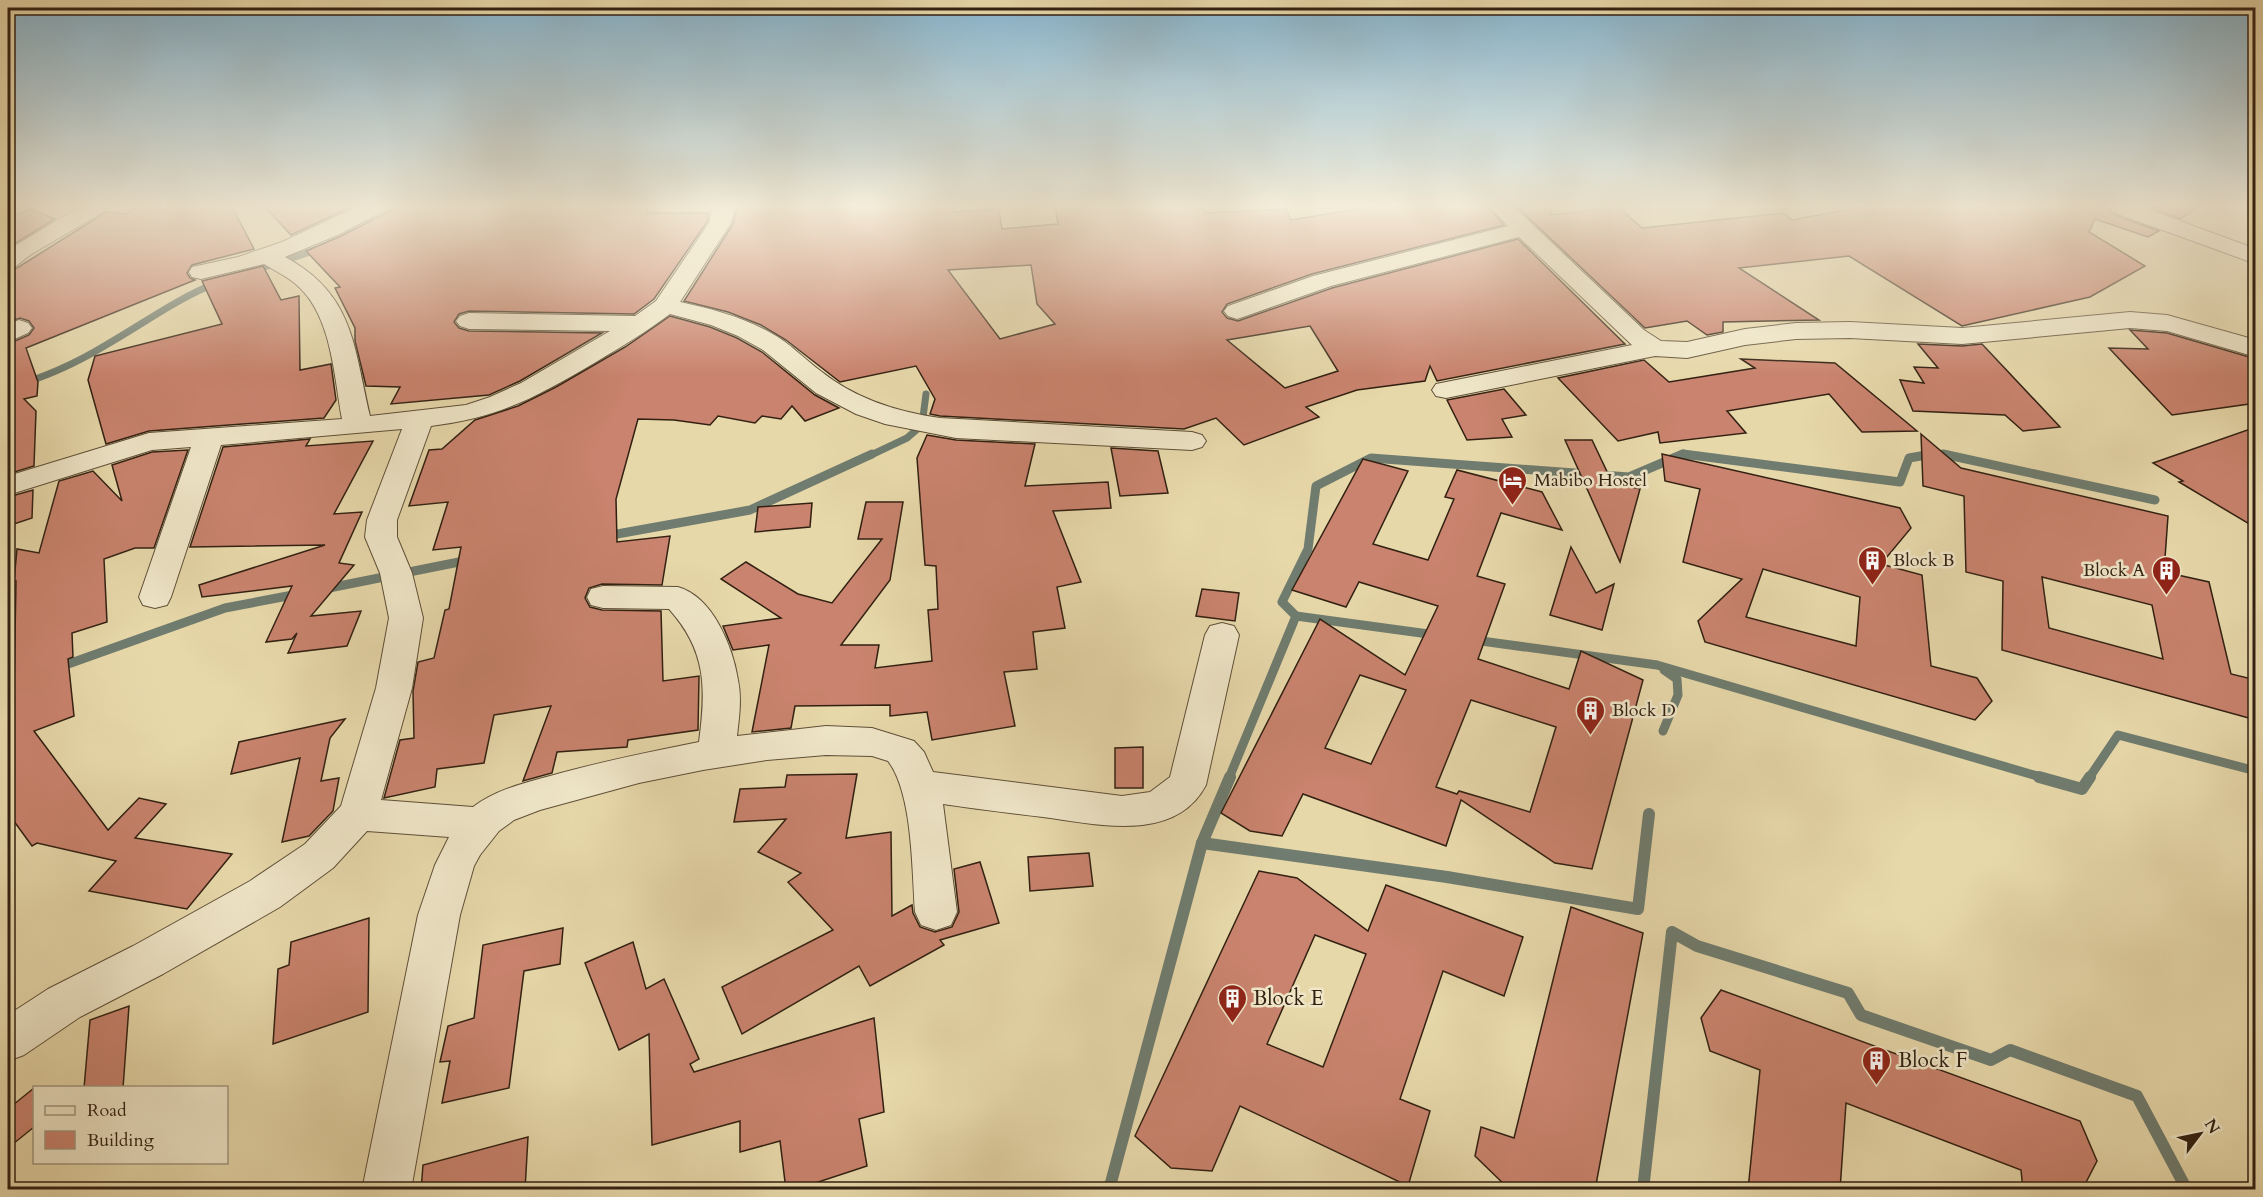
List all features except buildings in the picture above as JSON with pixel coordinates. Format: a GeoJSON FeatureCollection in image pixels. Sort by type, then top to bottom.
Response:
{"type":"FeatureCollection","features":[{"type":"Feature","properties":{"kind":"street"},"geometry":{"type":"LineString","coordinates":[[201,272],[247,263]]}},
{"type":"Feature","properties":{"kind":"street"},"geometry":{"type":"LineString","coordinates":[[278,263],[309,282],[324,303],[345,360],[358,426]]}},
{"type":"Feature","properties":{"kind":"street"},"geometry":{"type":"LineString","coordinates":[[8,486],[149,442],[358,426],[470,413],[531,389],[641,324],[665,306],[695,263]]}},
{"type":"Feature","properties":{"kind":"street"},"geometry":{"type":"LineString","coordinates":[[1237,311],[1322,281],[1392,263]]}},
{"type":"Feature","properties":{"kind":"street"},"geometry":{"type":"LineString","coordinates":[[1559,263],[1635,335],[1654,348]]}},
{"type":"Feature","properties":{"kind":"street"},"geometry":{"type":"LineString","coordinates":[[665,306],[711,316],[758,335],[775,346],[807,374],[839,395],[896,419],[956,429],[1192,441]]}},
{"type":"Feature","properties":{"kind":"street"},"geometry":{"type":"LineString","coordinates":[[1446,390],[1654,348],[1687,350],[1745,338],[1796,331],[1850,330],[1962,336],[2130,320],[2167,323],[2256,349]]}},
{"type":"Feature","properties":{"kind":"street"},"geometry":{"type":"LineString","coordinates":[[469,321],[641,324]]}},
{"type":"Feature","properties":{"kind":"street"},"geometry":{"type":"LineString","coordinates":[[8,1040],[64,1003],[157,955],[265,894],[318,856],[358,814],[394,688],[406,618],[396,573],[381,537],[382,520],[420,418]]}},
{"type":"Feature","properties":{"kind":"street"},"geometry":{"type":"LineString","coordinates":[[155,597],[209,437]]}},
{"type":"Feature","properties":{"kind":"street"},"geometry":{"type":"LineString","coordinates":[[603,597],[678,597],[701,623],[722,681],[722,706],[716,753]]}},
{"type":"Feature","properties":{"kind":"street"},"geometry":{"type":"LineString","coordinates":[[920,786],[1122,812],[1160,806],[1187,785],[1222,635]]}},
{"type":"Feature","properties":{"kind":"street"},"geometry":{"type":"LineString","coordinates":[[386,1190],[442,907],[459,853],[481,824],[500,809],[640,767],[716,753],[798,742],[856,741],[880,744],[900,750],[912,764],[920,786],[936,912]]}},
{"type":"Feature","properties":{"kind":"street"},"geometry":{"type":"LineString","coordinates":[[358,814],[481,824]]}},
{"type":"Feature","properties":{"kind":"waterway"},"geometry":{"type":"LineString","coordinates":[[252,271],[277,263]]}},
{"type":"Feature","properties":{"kind":"waterway"},"geometry":{"type":"LineString","coordinates":[[8,388],[34,380],[83,358],[173,304],[216,283]]}},
{"type":"Feature","properties":{"kind":"waterway"},"geometry":{"type":"LineString","coordinates":[[869,456],[907,438],[922,425],[926,394]]}},
{"type":"Feature","properties":{"kind":"waterway"},"geometry":{"type":"LineString","coordinates":[[1923,456],[1938,453],[1950,456]]}},
{"type":"Feature","properties":{"kind":"waterway"},"geometry":{"type":"LineString","coordinates":[[606,536],[750,510],[872,454]]}},
{"type":"Feature","properties":{"kind":"waterway"},"geometry":{"type":"LineString","coordinates":[[1296,616],[1282,602],[1308,549],[1316,486],[1371,458],[1629,477],[1683,454],[1900,482],[1909,458],[1932,454]]}},
{"type":"Feature","properties":{"kind":"waterway"},"geometry":{"type":"LineString","coordinates":[[1943,454],[2155,500]]}},
{"type":"Feature","properties":{"kind":"waterway"},"geometry":{"type":"LineString","coordinates":[[1679,456],[1695,456]]}},
{"type":"Feature","properties":{"kind":"waterway"},"geometry":{"type":"LineString","coordinates":[[324,589],[469,560]]}},
{"type":"Feature","properties":{"kind":"waterway"},"geometry":{"type":"LineString","coordinates":[[57,668],[225,608],[298,594]]}},
{"type":"Feature","properties":{"kind":"waterway"},"geometry":{"type":"LineString","coordinates":[[1229,778],[1296,616]]}},
{"type":"Feature","properties":{"kind":"waterway"},"geometry":{"type":"LineString","coordinates":[[1296,616],[1436,635]]}},
{"type":"Feature","properties":{"kind":"waterway"},"geometry":{"type":"LineString","coordinates":[[1474,640],[1657,665],[2044,778]]}},
{"type":"Feature","properties":{"kind":"waterway"},"geometry":{"type":"LineString","coordinates":[[1663,731],[1678,695],[1677,679],[1664,670]]}},
{"type":"Feature","properties":{"kind":"waterway"},"geometry":{"type":"LineString","coordinates":[[8,685],[24,679]]}},
{"type":"Feature","properties":{"kind":"waterway"},"geometry":{"type":"LineString","coordinates":[[2089,778],[2118,735],[2256,771]]}},
{"type":"Feature","properties":{"kind":"waterway"},"geometry":{"type":"LineString","coordinates":[[1202,843],[1230,777]]}},
{"type":"Feature","properties":{"kind":"waterway"},"geometry":{"type":"LineString","coordinates":[[2039,777],[2082,789],[2090,777]]}},
{"type":"Feature","properties":{"kind":"waterway"},"geometry":{"type":"LineString","coordinates":[[1202,843],[1447,877],[1638,909],[1649,814]]}},
{"type":"Feature","properties":{"kind":"waterway"},"geometry":{"type":"LineString","coordinates":[[1109,1190],[1202,843]]}},
{"type":"Feature","properties":{"kind":"waterway"},"geometry":{"type":"LineString","coordinates":[[1643,1190],[1672,932],[1697,946],[1848,993],[1861,1015],[1991,1060],[2010,1050],[2137,1096],[2187,1190]]}},
{"type":"Feature","properties":{"kind":"place","name":"Mabibo Hostel"},"geometry":{"type":"Point","coordinates":[1513,506]}},
{"type":"Feature","properties":{"kind":"place","name":"Block B"},"geometry":{"type":"Point","coordinates":[1872,586]}},
{"type":"Feature","properties":{"kind":"place","name":"Block A"},"geometry":{"type":"Point","coordinates":[2166,596]}},
{"type":"Feature","properties":{"kind":"place","name":"Block D"},"geometry":{"type":"Point","coordinates":[1591,736]}},
{"type":"Feature","properties":{"kind":"place","name":"Block E"},"geometry":{"type":"Point","coordinates":[1232,1024]}},
{"type":"Feature","properties":{"kind":"place","name":"Block F"},"geometry":{"type":"Point","coordinates":[1877,1086]}}]}
